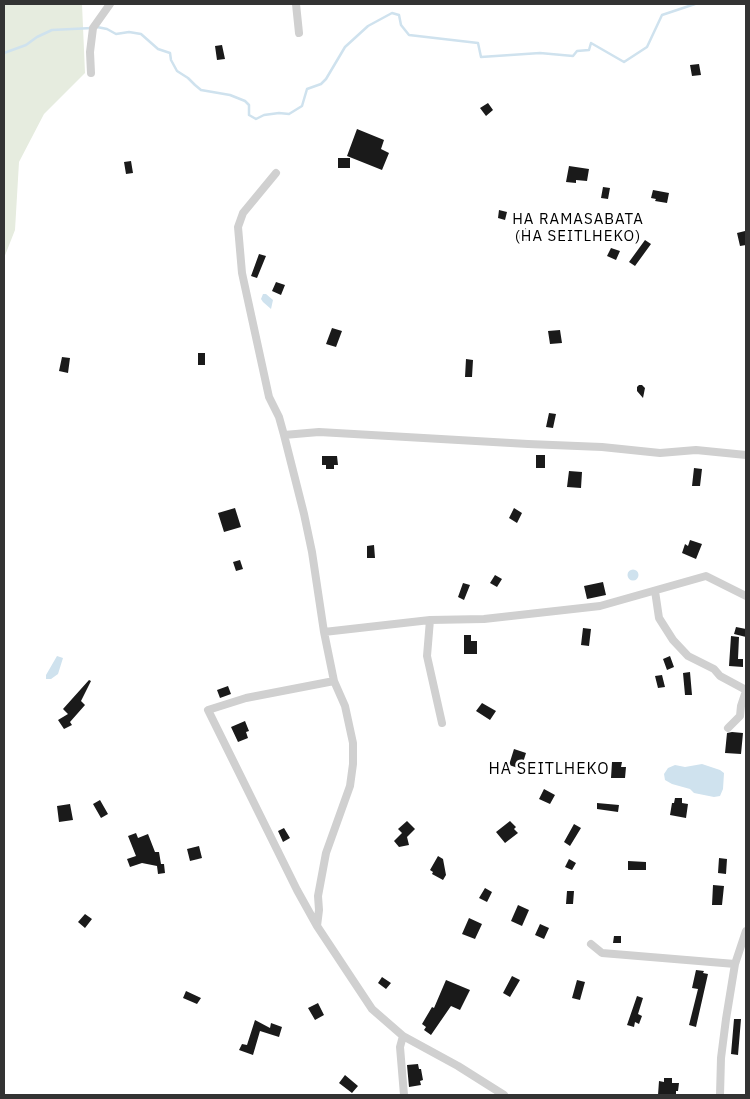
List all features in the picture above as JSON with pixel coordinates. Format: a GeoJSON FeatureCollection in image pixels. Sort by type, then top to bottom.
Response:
{"type":"FeatureCollection","features":[{"type":"Feature","properties":{"kind":"street"},"geometry":{"type":"LineString","coordinates":[[91,73],[90,52],[93,28],[110,4]]}},
{"type":"Feature","properties":{"kind":"street"},"geometry":{"type":"LineString","coordinates":[[296,4],[299,33]]}},
{"type":"Feature","properties":{"kind":"street"},"geometry":{"type":"LineString","coordinates":[[276,173],[243,213],[238,227],[242,273],[269,397],[278,417],[292,464],[312,552],[324,632],[334,681],[345,706],[353,743],[350,786],[326,853],[318,896],[318,926]]}},
{"type":"Feature","properties":{"kind":"street"},"geometry":{"type":"LineString","coordinates":[[284,435],[328,433],[520,444],[594,446],[660,453],[696,450],[746,455]]}},
{"type":"Feature","properties":{"kind":"street"},"geometry":{"type":"LineString","coordinates":[[324,632],[430,620],[484,619],[600,606],[706,576],[746,596]]}},
{"type":"Feature","properties":{"kind":"street"},"geometry":{"type":"LineString","coordinates":[[655,591],[659,618],[672,640],[688,656],[714,669],[720,676],[746,691],[740,716],[728,728]]}},
{"type":"Feature","properties":{"kind":"street"},"geometry":{"type":"LineString","coordinates":[[430,620],[427,656],[442,723]]}},
{"type":"Feature","properties":{"kind":"street"},"geometry":{"type":"LineString","coordinates":[[334,681],[246,698],[208,710],[297,890],[372,1009],[402,1036],[458,1066],[504,1095]]}},
{"type":"Feature","properties":{"kind":"street"},"geometry":{"type":"LineString","coordinates":[[720,1095],[721,1058],[735,964],[746,931]]}},
{"type":"Feature","properties":{"kind":"street"},"geometry":{"type":"LineString","coordinates":[[591,944],[602,953],[735,964]]}},
{"type":"Feature","properties":{"kind":"street"},"geometry":{"type":"LineString","coordinates":[[402,1036],[400,1047],[404,1095]]}},
{"type":"Feature","properties":{"kind":"shaded area"},"geometry":{"type":"Polygon","coordinates":[[[4,4],[82,4],[85,73],[44,114],[19,162],[15,230],[4,258],[4,4]]]}},
{"type":"Feature","properties":{"kind":"water"},"geometry":{"type":"Polygon","coordinates":[[[263,294],[266,294],[273,300],[271,309],[261,299],[263,294]]]}},
{"type":"Feature","properties":{"kind":"water"},"geometry":{"type":"Polygon","coordinates":[[[633,569],[639,575],[633,581],[627,575],[633,569]]]}},
{"type":"Feature","properties":{"kind":"water"},"geometry":{"type":"Polygon","coordinates":[[[57,656],[63,658],[58,674],[51,679],[46,679],[46,675],[57,656]]]}},
{"type":"Feature","properties":{"kind":"water"},"geometry":{"type":"Polygon","coordinates":[[[702,764],[724,773],[723,789],[720,796],[714,797],[694,793],[690,789],[665,780],[664,774],[668,768],[675,765],[685,767],[702,764]]]}},
{"type":"Feature","properties":{"kind":"building"},"geometry":{"type":"Polygon","coordinates":[[[222,45],[225,59],[217,60],[215,46],[222,45]]]}},
{"type":"Feature","properties":{"kind":"building"},"geometry":{"type":"Polygon","coordinates":[[[699,64],[701,75],[692,76],[690,65],[699,64]]]}},
{"type":"Feature","properties":{"kind":"building"},"geometry":{"type":"Polygon","coordinates":[[[488,103],[493,110],[486,116],[480,108],[488,103]]]}},
{"type":"Feature","properties":{"kind":"building"},"geometry":{"type":"Polygon","coordinates":[[[357,129],[384,140],[381,149],[389,153],[382,170],[347,156],[357,129]]]}},
{"type":"Feature","properties":{"kind":"building"},"geometry":{"type":"Polygon","coordinates":[[[338,158],[350,158],[350,168],[338,168],[338,158]]]}},
{"type":"Feature","properties":{"kind":"building"},"geometry":{"type":"Polygon","coordinates":[[[131,161],[133,173],[126,174],[124,162],[131,161]]]}},
{"type":"Feature","properties":{"kind":"building"},"geometry":{"type":"Polygon","coordinates":[[[569,166],[589,169],[587,181],[576,180],[576,183],[566,182],[569,166]]]}},
{"type":"Feature","properties":{"kind":"building"},"geometry":{"type":"Polygon","coordinates":[[[603,187],[610,188],[608,199],[601,198],[603,187]]]}},
{"type":"Feature","properties":{"kind":"building"},"geometry":{"type":"Polygon","coordinates":[[[653,190],[669,193],[667,203],[655,201],[656,199],[651,198],[653,190]]]}},
{"type":"Feature","properties":{"kind":"building"},"geometry":{"type":"Polygon","coordinates":[[[499,210],[507,212],[505,220],[498,218],[499,210]]]}},
{"type":"Feature","properties":{"kind":"building"},"geometry":{"type":"Polygon","coordinates":[[[518,228],[526,228],[527,241],[519,241],[518,228]]]}},
{"type":"Feature","properties":{"kind":"building"},"geometry":{"type":"Polygon","coordinates":[[[745,231],[746,245],[740,246],[737,233],[745,231]]]}},
{"type":"Feature","properties":{"kind":"building"},"geometry":{"type":"Polygon","coordinates":[[[645,240],[651,244],[635,266],[629,262],[645,240]]]}},
{"type":"Feature","properties":{"kind":"building"},"geometry":{"type":"Polygon","coordinates":[[[611,248],[620,251],[616,260],[607,256],[611,248]]]}},
{"type":"Feature","properties":{"kind":"building"},"geometry":{"type":"Polygon","coordinates":[[[259,254],[266,256],[257,278],[251,276],[259,254]]]}},
{"type":"Feature","properties":{"kind":"building"},"geometry":{"type":"Polygon","coordinates":[[[276,282],[285,285],[281,295],[272,291],[276,282]]]}},
{"type":"Feature","properties":{"kind":"building"},"geometry":{"type":"Polygon","coordinates":[[[332,328],[342,331],[336,347],[326,344],[332,328]]]}},
{"type":"Feature","properties":{"kind":"building"},"geometry":{"type":"Polygon","coordinates":[[[560,330],[562,343],[550,344],[548,331],[560,330]]]}},
{"type":"Feature","properties":{"kind":"building"},"geometry":{"type":"Polygon","coordinates":[[[198,353],[205,353],[205,365],[198,365],[198,353]]]}},
{"type":"Feature","properties":{"kind":"building"},"geometry":{"type":"Polygon","coordinates":[[[62,357],[70,358],[68,373],[59,371],[62,357]]]}},
{"type":"Feature","properties":{"kind":"building"},"geometry":{"type":"Polygon","coordinates":[[[466,359],[473,360],[472,377],[465,377],[466,359]]]}},
{"type":"Feature","properties":{"kind":"building"},"geometry":{"type":"Polygon","coordinates":[[[639,385],[645,388],[643,398],[637,391],[639,385]]]}},
{"type":"Feature","properties":{"kind":"building"},"geometry":{"type":"Polygon","coordinates":[[[549,413],[556,414],[553,428],[546,427],[549,413]]]}},
{"type":"Feature","properties":{"kind":"building"},"geometry":{"type":"Polygon","coordinates":[[[536,455],[545,455],[545,468],[536,468],[536,455]]]}},
{"type":"Feature","properties":{"kind":"building"},"geometry":{"type":"Polygon","coordinates":[[[322,456],[337,456],[338,465],[334,465],[334,469],[326,469],[326,465],[322,465],[322,456]]]}},
{"type":"Feature","properties":{"kind":"building"},"geometry":{"type":"Polygon","coordinates":[[[694,468],[702,469],[700,486],[692,486],[694,468]]]}},
{"type":"Feature","properties":{"kind":"building"},"geometry":{"type":"Polygon","coordinates":[[[569,471],[582,472],[581,488],[567,487],[569,471]]]}},
{"type":"Feature","properties":{"kind":"building"},"geometry":{"type":"Polygon","coordinates":[[[235,508],[241,527],[224,532],[218,513],[235,508]]]}},
{"type":"Feature","properties":{"kind":"building"},"geometry":{"type":"Polygon","coordinates":[[[514,508],[522,513],[517,523],[509,518],[514,508]]]}},
{"type":"Feature","properties":{"kind":"building"},"geometry":{"type":"Polygon","coordinates":[[[690,540],[702,544],[696,559],[682,553],[685,544],[688,546],[690,540]]]}},
{"type":"Feature","properties":{"kind":"building"},"geometry":{"type":"Polygon","coordinates":[[[374,545],[375,558],[367,558],[367,546],[374,545]]]}},
{"type":"Feature","properties":{"kind":"building"},"geometry":{"type":"Polygon","coordinates":[[[240,560],[243,569],[236,571],[233,562],[240,560]]]}},
{"type":"Feature","properties":{"kind":"building"},"geometry":{"type":"Polygon","coordinates":[[[495,575],[502,579],[497,587],[490,583],[495,575]]]}},
{"type":"Feature","properties":{"kind":"building"},"geometry":{"type":"Polygon","coordinates":[[[603,582],[606,595],[587,599],[584,586],[603,582]]]}},
{"type":"Feature","properties":{"kind":"building"},"geometry":{"type":"Polygon","coordinates":[[[463,583],[470,585],[464,600],[458,597],[463,583]]]}},
{"type":"Feature","properties":{"kind":"building"},"geometry":{"type":"Polygon","coordinates":[[[736,627],[746,629],[746,637],[734,634],[736,627]]]}},
{"type":"Feature","properties":{"kind":"building"},"geometry":{"type":"Polygon","coordinates":[[[583,628],[591,629],[589,646],[581,645],[583,628]]]}},
{"type":"Feature","properties":{"kind":"building"},"geometry":{"type":"Polygon","coordinates":[[[464,635],[471,635],[471,641],[477,641],[477,654],[464,654],[464,635]]]}},
{"type":"Feature","properties":{"kind":"building"},"geometry":{"type":"Polygon","coordinates":[[[731,636],[739,637],[738,659],[743,659],[743,667],[729,666],[731,636]]]}},
{"type":"Feature","properties":{"kind":"building"},"geometry":{"type":"Polygon","coordinates":[[[670,656],[674,667],[667,670],[663,659],[670,656]]]}},
{"type":"Feature","properties":{"kind":"building"},"geometry":{"type":"Polygon","coordinates":[[[690,672],[692,695],[685,695],[683,673],[690,672]]]}},
{"type":"Feature","properties":{"kind":"building"},"geometry":{"type":"Polygon","coordinates":[[[662,675],[665,687],[658,688],[655,676],[662,675]]]}},
{"type":"Feature","properties":{"kind":"building"},"geometry":{"type":"Polygon","coordinates":[[[89,680],[91,681],[81,701],[85,705],[70,722],[72,725],[64,729],[58,720],[68,714],[63,709],[89,680]]]}},
{"type":"Feature","properties":{"kind":"building"},"geometry":{"type":"Polygon","coordinates":[[[228,686],[231,694],[220,698],[217,690],[228,686]]]}},
{"type":"Feature","properties":{"kind":"building"},"geometry":{"type":"Polygon","coordinates":[[[482,703],[496,711],[490,720],[476,711],[482,703]]]}},
{"type":"Feature","properties":{"kind":"building"},"geometry":{"type":"Polygon","coordinates":[[[245,721],[249,731],[246,732],[248,738],[238,742],[231,727],[245,721]]]}},
{"type":"Feature","properties":{"kind":"building"},"geometry":{"type":"Polygon","coordinates":[[[727,733],[743,733],[741,754],[725,753],[727,733]]]}},
{"type":"Feature","properties":{"kind":"building"},"geometry":{"type":"Polygon","coordinates":[[[514,749],[526,753],[521,769],[509,765],[514,749]]]}},
{"type":"Feature","properties":{"kind":"building"},"geometry":{"type":"Polygon","coordinates":[[[612,762],[622,762],[621,767],[626,767],[625,778],[611,778],[612,762]]]}},
{"type":"Feature","properties":{"kind":"building"},"geometry":{"type":"Polygon","coordinates":[[[544,789],[555,795],[550,804],[539,799],[544,789]]]}},
{"type":"Feature","properties":{"kind":"building"},"geometry":{"type":"Polygon","coordinates":[[[675,798],[682,798],[682,803],[688,804],[686,818],[670,815],[675,798]]]}},
{"type":"Feature","properties":{"kind":"building"},"geometry":{"type":"Polygon","coordinates":[[[100,800],[108,814],[101,818],[93,804],[100,800]]]}},
{"type":"Feature","properties":{"kind":"building"},"geometry":{"type":"Polygon","coordinates":[[[597,803],[619,805],[618,812],[597,809],[597,803]]]}},
{"type":"Feature","properties":{"kind":"building"},"geometry":{"type":"Polygon","coordinates":[[[70,804],[73,820],[59,822],[57,806],[70,804]]]}},
{"type":"Feature","properties":{"kind":"building"},"geometry":{"type":"Polygon","coordinates":[[[407,821],[415,829],[407,837],[409,845],[399,847],[394,841],[402,833],[398,829],[407,821]]]}},
{"type":"Feature","properties":{"kind":"building"},"geometry":{"type":"Polygon","coordinates":[[[510,821],[516,827],[514,829],[518,833],[505,843],[496,832],[510,821]]]}},
{"type":"Feature","properties":{"kind":"building"},"geometry":{"type":"Polygon","coordinates":[[[574,824],[581,828],[570,846],[564,842],[574,824]]]}},
{"type":"Feature","properties":{"kind":"building"},"geometry":{"type":"Polygon","coordinates":[[[284,828],[290,838],[283,842],[278,831],[284,828]]]}},
{"type":"Feature","properties":{"kind":"building"},"geometry":{"type":"Polygon","coordinates":[[[136,833],[138,838],[148,834],[155,852],[159,852],[161,864],[164,864],[165,873],[158,874],[157,866],[142,863],[130,867],[127,859],[136,856],[128,836],[136,833]]]}},
{"type":"Feature","properties":{"kind":"building"},"geometry":{"type":"Polygon","coordinates":[[[199,846],[202,858],[190,861],[187,849],[199,846]]]}},
{"type":"Feature","properties":{"kind":"building"},"geometry":{"type":"Polygon","coordinates":[[[438,856],[443,859],[446,875],[443,880],[432,874],[433,872],[430,870],[438,856]]]}},
{"type":"Feature","properties":{"kind":"building"},"geometry":{"type":"Polygon","coordinates":[[[719,858],[727,859],[726,874],[718,873],[719,858]]]}},
{"type":"Feature","properties":{"kind":"building"},"geometry":{"type":"Polygon","coordinates":[[[569,859],[576,863],[572,870],[565,867],[569,859]]]}},
{"type":"Feature","properties":{"kind":"building"},"geometry":{"type":"Polygon","coordinates":[[[628,861],[646,862],[646,870],[628,870],[628,861]]]}},
{"type":"Feature","properties":{"kind":"building"},"geometry":{"type":"Polygon","coordinates":[[[713,885],[724,886],[722,905],[712,905],[713,885]]]}},
{"type":"Feature","properties":{"kind":"building"},"geometry":{"type":"Polygon","coordinates":[[[485,888],[492,892],[487,902],[479,898],[485,888]]]}},
{"type":"Feature","properties":{"kind":"building"},"geometry":{"type":"Polygon","coordinates":[[[567,891],[574,891],[573,904],[566,904],[567,891]]]}},
{"type":"Feature","properties":{"kind":"building"},"geometry":{"type":"Polygon","coordinates":[[[518,905],[529,910],[522,926],[511,921],[518,905]]]}},
{"type":"Feature","properties":{"kind":"building"},"geometry":{"type":"Polygon","coordinates":[[[85,914],[92,919],[85,928],[78,922],[85,914]]]}},
{"type":"Feature","properties":{"kind":"building"},"geometry":{"type":"Polygon","coordinates":[[[469,918],[482,924],[475,939],[462,934],[469,918]]]}},
{"type":"Feature","properties":{"kind":"building"},"geometry":{"type":"Polygon","coordinates":[[[540,924],[549,928],[544,939],[535,935],[540,924]]]}},
{"type":"Feature","properties":{"kind":"building"},"geometry":{"type":"Polygon","coordinates":[[[614,936],[621,936],[621,943],[613,943],[614,936]]]}},
{"type":"Feature","properties":{"kind":"building"},"geometry":{"type":"Polygon","coordinates":[[[696,970],[704,971],[703,973],[708,974],[696,1027],[689,1025],[698,989],[692,988],[696,970]]]}},
{"type":"Feature","properties":{"kind":"building"},"geometry":{"type":"Polygon","coordinates":[[[512,976],[520,980],[510,997],[503,993],[512,976]]]}},
{"type":"Feature","properties":{"kind":"building"},"geometry":{"type":"Polygon","coordinates":[[[382,977],[391,983],[386,989],[378,983],[382,977]]]}},
{"type":"Feature","properties":{"kind":"building"},"geometry":{"type":"Polygon","coordinates":[[[446,980],[470,990],[460,1010],[451,1006],[431,1035],[424,1030],[426,1027],[422,1024],[432,1007],[434,1008],[446,980]]]}},
{"type":"Feature","properties":{"kind":"building"},"geometry":{"type":"Polygon","coordinates":[[[577,980],[585,982],[580,1000],[572,998],[577,980]]]}},
{"type":"Feature","properties":{"kind":"building"},"geometry":{"type":"Polygon","coordinates":[[[186,991],[201,998],[197,1004],[183,998],[186,991]]]}},
{"type":"Feature","properties":{"kind":"building"},"geometry":{"type":"Polygon","coordinates":[[[637,996],[643,998],[638,1014],[642,1016],[639,1024],[635,1022],[634,1027],[627,1025],[637,996]]]}},
{"type":"Feature","properties":{"kind":"building"},"geometry":{"type":"Polygon","coordinates":[[[318,1003],[324,1015],[315,1020],[308,1008],[318,1003]]]}},
{"type":"Feature","properties":{"kind":"building"},"geometry":{"type":"Polygon","coordinates":[[[734,1019],[741,1019],[738,1055],[731,1054],[734,1019]]]}},
{"type":"Feature","properties":{"kind":"building"},"geometry":{"type":"Polygon","coordinates":[[[255,1020],[270,1028],[271,1023],[282,1027],[279,1037],[260,1031],[253,1055],[239,1050],[242,1044],[247,1045],[255,1020]]]}},
{"type":"Feature","properties":{"kind":"building"},"geometry":{"type":"Polygon","coordinates":[[[418,1064],[423,1080],[420,1081],[421,1085],[409,1087],[407,1065],[418,1064]]]}},
{"type":"Feature","properties":{"kind":"building"},"geometry":{"type":"Polygon","coordinates":[[[345,1075],[358,1086],[352,1093],[339,1083],[345,1075]]]}},
{"type":"Feature","properties":{"kind":"building"},"geometry":{"type":"Polygon","coordinates":[[[664,1078],[672,1078],[672,1083],[679,1083],[676,1095],[658,1095],[659,1081],[664,1082],[664,1078]]]}},
{"type":"Feature","properties":{"kind":"waterway"},"geometry":{"type":"LineString","coordinates":[[97,27],[107,29],[116,34],[129,32],[141,34],[158,49],[170,53],[171,60],[177,71],[201,90],[230,95],[245,101],[249,105],[249,115],[256,119],[264,115],[289,114],[302,106],[307,89],[321,84],[326,79],[345,47],[368,26],[392,13],[399,15],[401,25],[409,35],[478,43],[481,57],[540,53],[573,56],[577,51],[589,50],[591,43],[624,62],[647,47],[662,15],[695,4]]}},
{"type":"Feature","properties":{"kind":"waterway"},"geometry":{"type":"LineString","coordinates":[[4,53],[26,45],[52,30],[92,28]]}},
{"type":"Feature","properties":{"kind":"district","name":"HA RAMASABATA (HA SEITLHEKO)"},"geometry":{"type":"Point","coordinates":[578,228]}},
{"type":"Feature","properties":{"kind":"district","name":"HA SEITLHEKO"},"geometry":{"type":"Point","coordinates":[549,769]}}]}
